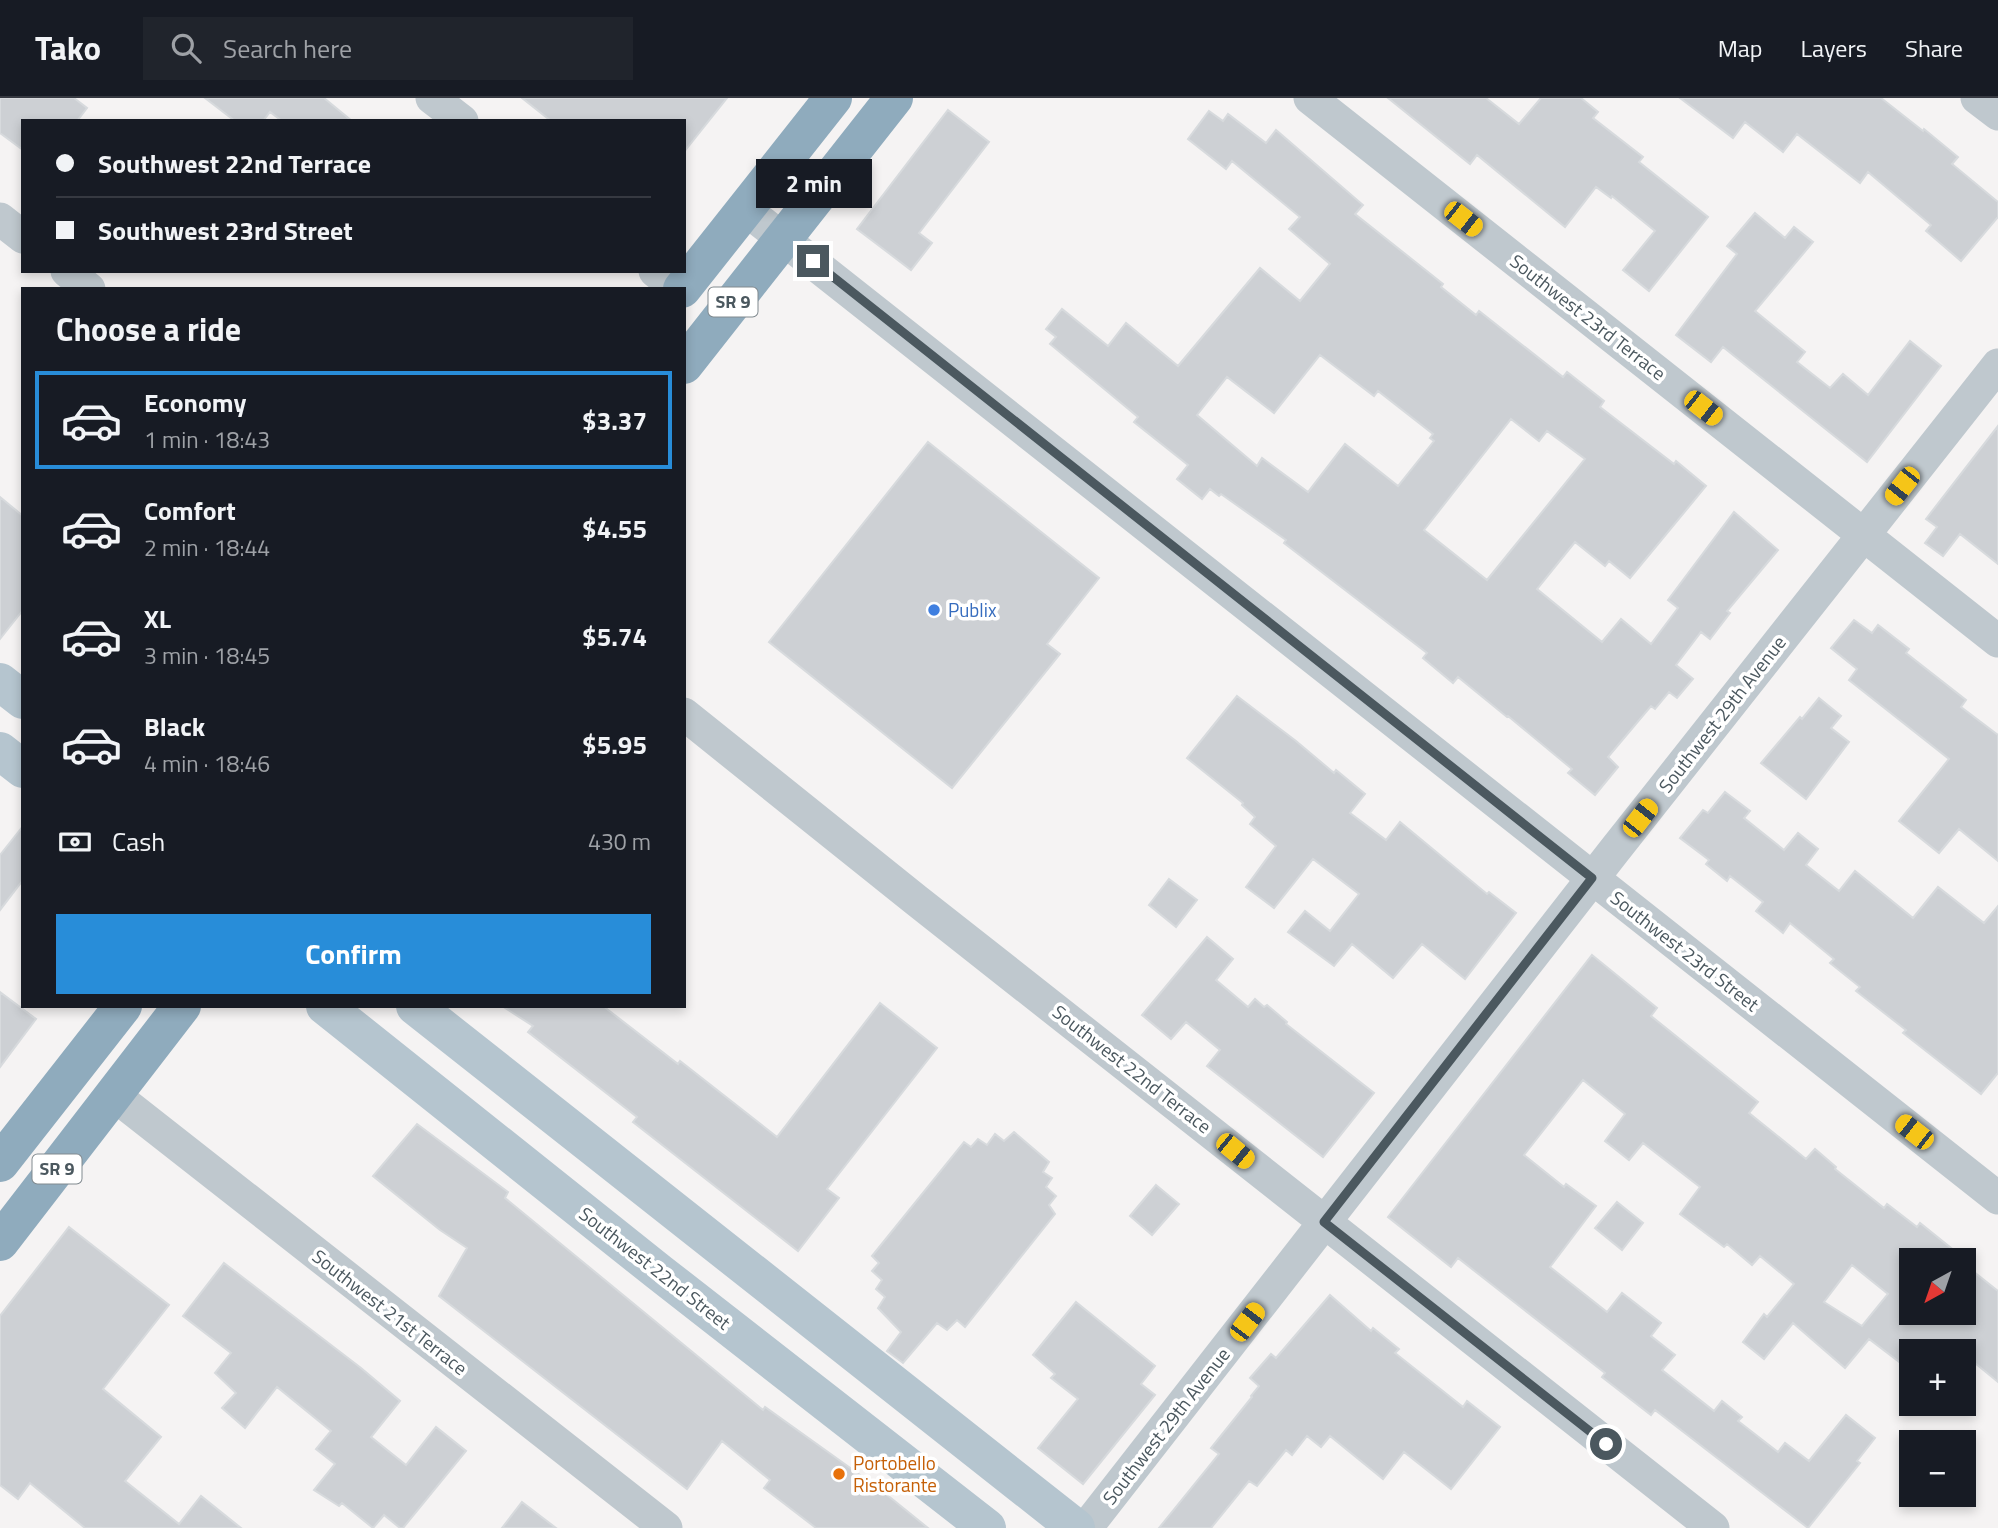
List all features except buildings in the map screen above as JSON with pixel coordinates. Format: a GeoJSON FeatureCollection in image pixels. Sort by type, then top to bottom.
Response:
{"type":"FeatureCollection","features":[{"type":"Feature","properties":{"kind":"highway","name":"SR 9"},"geometry":{"type":"LineString","coordinates":[[682,287],[833,98]]}},
{"type":"Feature","properties":{"kind":"highway","name":"SR 9"},"geometry":{"type":"LineString","coordinates":[[686,362],[894,98]]}},
{"type":"Feature","properties":{"kind":"highway"},"geometry":{"type":"LineString","coordinates":[[686,308],[690,325],[686,344]]}},
{"type":"Feature","properties":{"kind":"highway","name":"SR 9"},"geometry":{"type":"LineString","coordinates":[[0,1163],[121,1008]]}},
{"type":"Feature","properties":{"kind":"highway","name":"SR 9"},"geometry":{"type":"LineString","coordinates":[[0,1242],[180,1008]]}},
{"type":"Feature","properties":{"kind":"main road"},"geometry":{"type":"LineString","coordinates":[[0,682],[21,698]]}},
{"type":"Feature","properties":{"kind":"main road"},"geometry":{"type":"LineString","coordinates":[[0,751],[21,767]]}},
{"type":"Feature","properties":{"kind":"main road","name":"Southwest 22nd Street"},"geometry":{"type":"LineString","coordinates":[[328,1008],[660,1273],[987,1528]]}},
{"type":"Feature","properties":{"kind":"main road"},"geometry":{"type":"LineString","coordinates":[[418,1008],[1076,1528]]}},
{"type":"Feature","properties":{"kind":"main road"},"geometry":{"type":"LineString","coordinates":[[660,1273],[695,1229]]}},
{"type":"Feature","properties":{"kind":"street"},"geometry":{"type":"LineString","coordinates":[[432,98],[459,119]]}},
{"type":"Feature","properties":{"kind":"street","name":"Southwest 23rd Terrace"},"geometry":{"type":"LineString","coordinates":[[1310,98],[1998,641]]}},
{"type":"Feature","properties":{"kind":"street"},"geometry":{"type":"LineString","coordinates":[[1977,98],[1998,114]]}},
{"type":"Feature","properties":{"kind":"street","name":"Southwest 23rd Street"},"geometry":{"type":"LineString","coordinates":[[745,209],[1998,1198]]}},
{"type":"Feature","properties":{"kind":"street"},"geometry":{"type":"LineString","coordinates":[[0,219],[21,235]]}},
{"type":"Feature","properties":{"kind":"street"},"geometry":{"type":"LineString","coordinates":[[69,273],[87,287]]}},
{"type":"Feature","properties":{"kind":"street"},"geometry":{"type":"LineString","coordinates":[[659,273],[677,287]]}},
{"type":"Feature","properties":{"kind":"street","name":"Southwest 29th Avenue"},"geometry":{"type":"LineString","coordinates":[[1086,1528],[1592,878],[1998,365]]}},
{"type":"Feature","properties":{"kind":"street","name":"Southwest 22nd Terrace"},"geometry":{"type":"LineString","coordinates":[[686,716],[1713,1528]]}},
{"type":"Feature","properties":{"kind":"street","name":"Southwest 21st Terrace"},"geometry":{"type":"LineString","coordinates":[[114,1095],[666,1528]]}},
{"type":"Feature","properties":{"kind":"place","name":"Publix"},"geometry":{"type":"Point","coordinates":[934,610]}},
{"type":"Feature","properties":{"kind":"place","name":"Portobello Ristorante"},"geometry":{"type":"Point","coordinates":[839,1474]}},
{"type":"Feature","properties":{"kind":"route"},"geometry":{"type":"LineString","coordinates":[[813,261],[1592,878],[1324,1222],[1606,1444]]}}]}
